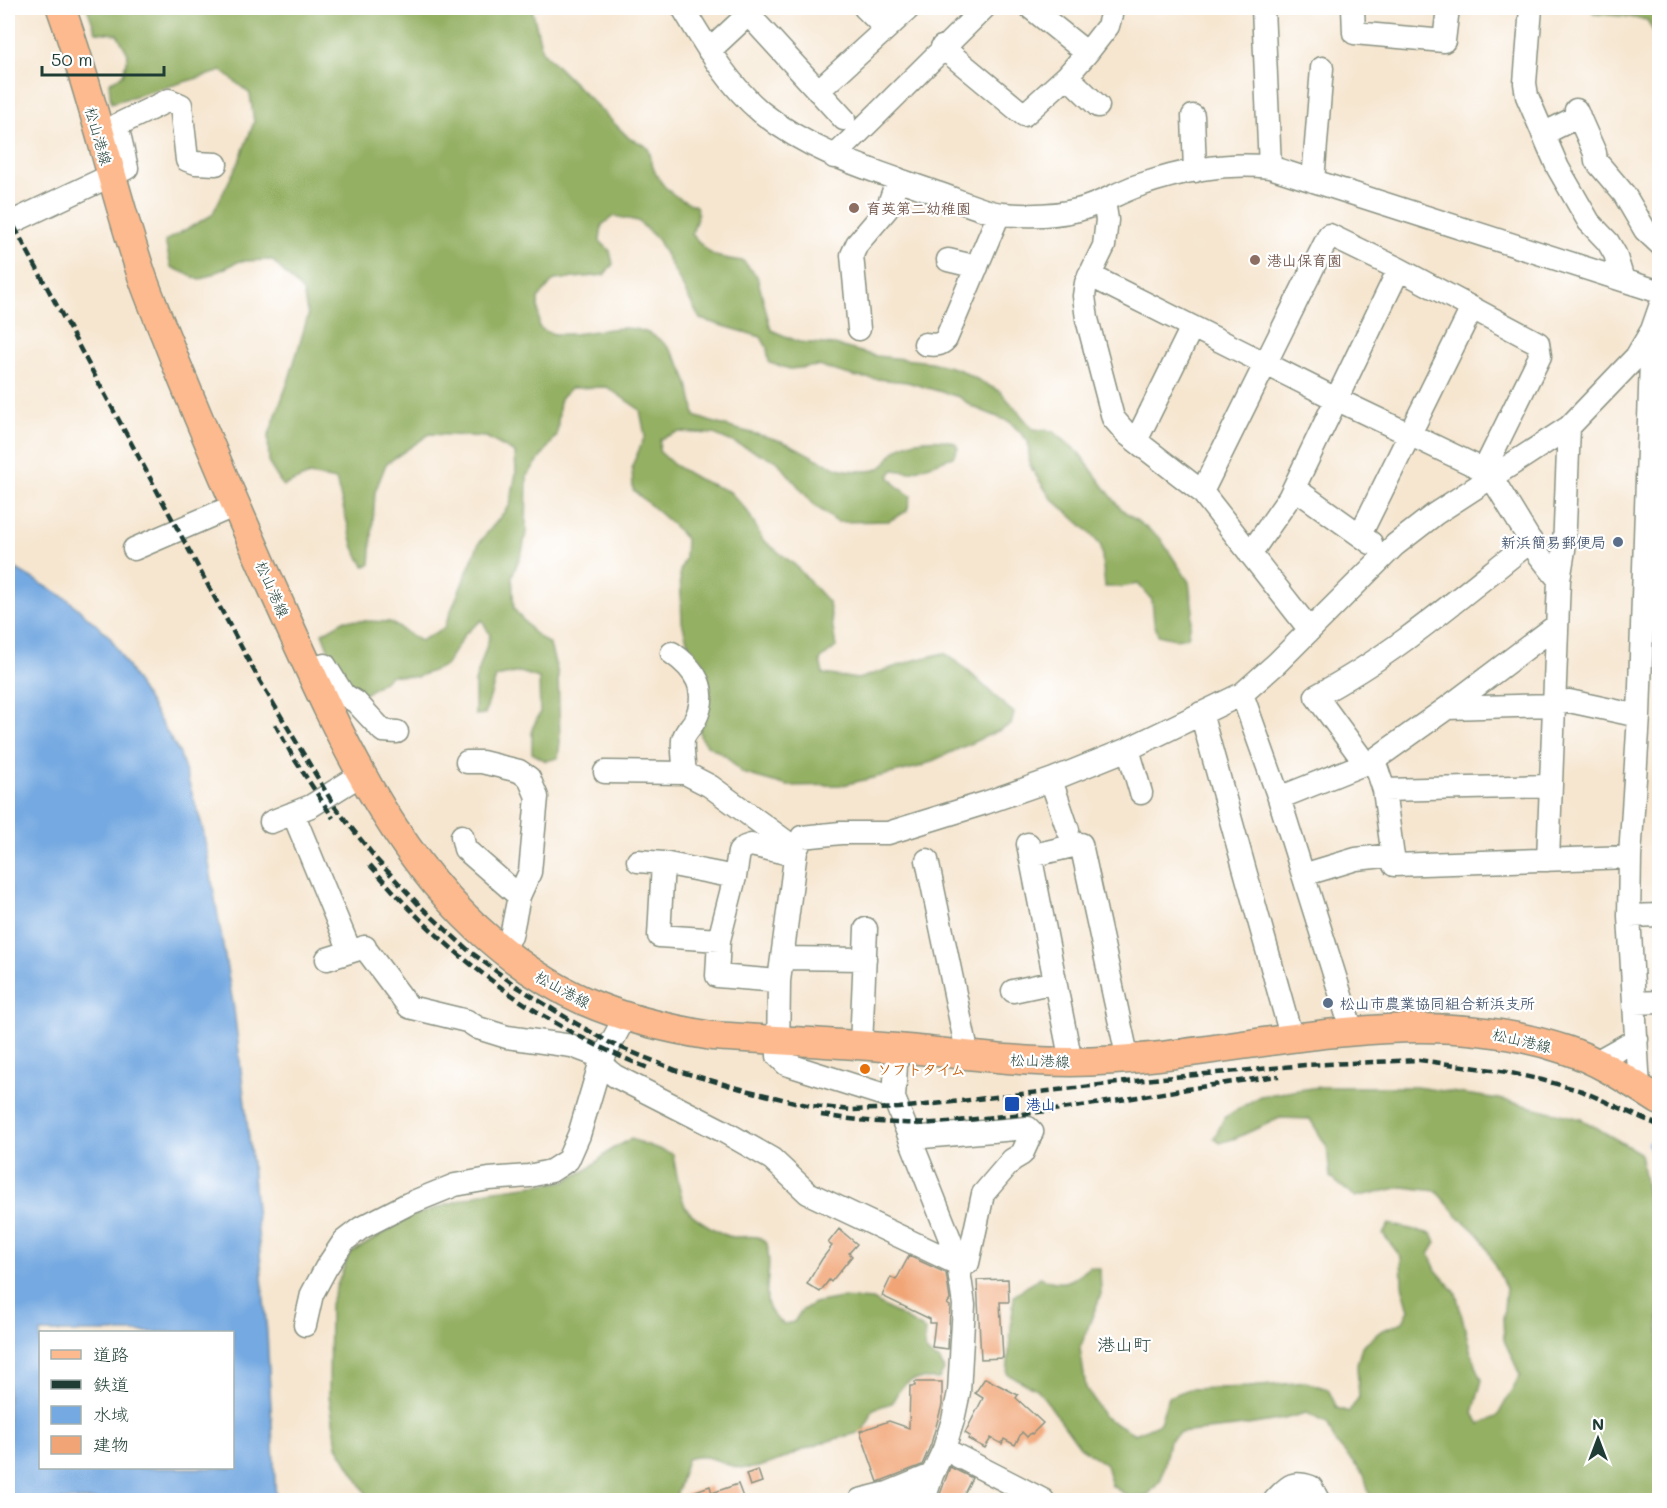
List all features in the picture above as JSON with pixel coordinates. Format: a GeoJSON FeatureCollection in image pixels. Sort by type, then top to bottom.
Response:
{"type":"FeatureCollection","features":[{"type":"Feature","properties":{"kind":"main road","name":"松山港線"},"geometry":{"type":"LineString","coordinates":[[61,8],[142,276],[191,401],[309,669],[362,774],[380,806],[408,847],[433,879],[477,927],[537,975],[571,996],[625,1017],[712,1036],[897,1048],[1020,1061],[1071,1062],[1174,1056],[1352,1031],[1422,1028],[1476,1030],[1523,1037],[1568,1050],[1596,1062],[1649,1095]]}},
{"type":"Feature","properties":{"kind":"street"},"geometry":{"type":"LineString","coordinates":[[683,8],[734,86],[761,112],[801,140],[834,157],[999,214],[1057,214],[1080,210],[1135,186],[1223,165],[1244,164],[1270,167],[1659,292]]}},
{"type":"Feature","properties":{"kind":"street"},"geometry":{"type":"LineString","coordinates":[[865,8],[886,29]]}},
{"type":"Feature","properties":{"kind":"street"},"geometry":{"type":"LineString","coordinates":[[818,91],[909,8]]}},
{"type":"Feature","properties":{"kind":"street"},"geometry":{"type":"LineString","coordinates":[[834,157],[942,47],[984,8]]}},
{"type":"Feature","properties":{"kind":"street"},"geometry":{"type":"LineString","coordinates":[[1031,8],[1087,53]]}},
{"type":"Feature","properties":{"kind":"street"},"geometry":{"type":"LineString","coordinates":[[942,47],[1024,116],[1067,76],[1087,53],[1108,26],[1111,15],[1109,8]]}},
{"type":"Feature","properties":{"kind":"street"},"geometry":{"type":"LineString","coordinates":[[1263,8],[1270,167]]}},
{"type":"Feature","properties":{"kind":"street"},"geometry":{"type":"LineString","coordinates":[[1353,8],[1354,33],[1444,41],[1448,8]]}},
{"type":"Feature","properties":{"kind":"street"},"geometry":{"type":"LineString","coordinates":[[1531,8],[1526,89],[1558,168],[1589,222],[1608,242],[1623,280]]}},
{"type":"Feature","properties":{"kind":"street"},"geometry":{"type":"LineString","coordinates":[[709,51],[742,13],[844,119]]}},
{"type":"Feature","properties":{"kind":"street"},"geometry":{"type":"LineString","coordinates":[[1313,181],[1322,68]]}},
{"type":"Feature","properties":{"kind":"street"},"geometry":{"type":"LineString","coordinates":[[1067,76],[1098,106]]}},
{"type":"Feature","properties":{"kind":"street"},"geometry":{"type":"LineString","coordinates":[[8,224],[127,168],[117,125],[169,100],[181,105],[187,160],[216,164]]}},
{"type":"Feature","properties":{"kind":"street"},"geometry":{"type":"LineString","coordinates":[[1543,134],[1578,113],[1595,153],[1596,161],[1624,194],[1645,230],[1659,244]]}},
{"type":"Feature","properties":{"kind":"street"},"geometry":{"type":"LineString","coordinates":[[1193,116],[1195,171]]}},
{"type":"Feature","properties":{"kind":"street"},"geometry":{"type":"LineString","coordinates":[[859,329],[852,255],[857,244],[887,209],[898,179]]}},
{"type":"Feature","properties":{"kind":"street"},"geometry":{"type":"LineString","coordinates":[[1104,201],[1107,220],[1104,246],[1089,276],[1084,296],[1087,319],[1113,418],[1127,434],[1202,492],[1310,630]]}},
{"type":"Feature","properties":{"kind":"street"},"geometry":{"type":"LineString","coordinates":[[925,344],[936,345],[946,339],[999,214]]}},
{"type":"Feature","properties":{"kind":"street"},"geometry":{"type":"LineString","coordinates":[[1202,492],[1329,235],[1400,269],[1538,343],[1540,356],[1488,474]]}},
{"type":"Feature","properties":{"kind":"street"},"geometry":{"type":"LineString","coordinates":[[948,260],[977,267]]}},
{"type":"Feature","properties":{"kind":"street"},"geometry":{"type":"LineString","coordinates":[[1250,554],[1294,488],[1400,269]]}},
{"type":"Feature","properties":{"kind":"street"},"geometry":{"type":"LineString","coordinates":[[1089,276],[1488,474],[1531,542],[1559,580]]}},
{"type":"Feature","properties":{"kind":"street"},"geometry":{"type":"LineString","coordinates":[[894,1098],[786,1064],[778,1056],[779,981],[796,852],[802,837],[841,832],[888,833],[1051,780],[1128,749],[1242,694],[1386,554],[1488,474],[1569,427],[1636,357],[1652,330],[1659,307]]}},
{"type":"Feature","properties":{"kind":"street"},"geometry":{"type":"LineString","coordinates":[[1360,535],[1472,308]]}},
{"type":"Feature","properties":{"kind":"street"},"geometry":{"type":"LineString","coordinates":[[1136,441],[1192,327]]}},
{"type":"Feature","properties":{"kind":"street"},"geometry":{"type":"LineString","coordinates":[[1649,1095],[1637,1038],[1629,916],[1630,857],[1639,716],[1652,575],[1655,389],[1652,330]]}},
{"type":"Feature","properties":{"kind":"street"},"geometry":{"type":"LineString","coordinates":[[1548,860],[1559,580],[1564,550],[1569,427]]}},
{"type":"Feature","properties":{"kind":"street"},"geometry":{"type":"LineString","coordinates":[[1294,488],[1386,554]]}},
{"type":"Feature","properties":{"kind":"street"},"geometry":{"type":"LineString","coordinates":[[134,549],[236,505]]}},
{"type":"Feature","properties":{"kind":"street"},"geometry":{"type":"LineString","coordinates":[[1531,542],[1380,658],[1353,677],[1316,696],[1369,762],[1384,790],[1394,865],[1630,857]]}},
{"type":"Feature","properties":{"kind":"street"},"geometry":{"type":"LineString","coordinates":[[1279,798],[1369,762],[1447,708],[1557,625]]}},
{"type":"Feature","properties":{"kind":"street"},"geometry":{"type":"LineString","coordinates":[[672,652],[692,669],[700,688],[700,703],[696,717],[683,738],[685,772]]}},
{"type":"Feature","properties":{"kind":"street"},"geometry":{"type":"LineString","coordinates":[[309,669],[325,665],[343,694],[356,702],[384,731],[398,732]]}},
{"type":"Feature","properties":{"kind":"street"},"geometry":{"type":"LineString","coordinates":[[1242,694],[1279,798],[1352,1031]]}},
{"type":"Feature","properties":{"kind":"street"},"geometry":{"type":"LineString","coordinates":[[1447,708],[1553,705],[1569,701],[1639,716]]}},
{"type":"Feature","properties":{"kind":"street"},"geometry":{"type":"LineString","coordinates":[[1202,713],[1292,1039]]}},
{"type":"Feature","properties":{"kind":"street"},"geometry":{"type":"LineString","coordinates":[[1128,749],[1141,793]]}},
{"type":"Feature","properties":{"kind":"street"},"geometry":{"type":"LineString","coordinates":[[467,762],[482,762],[519,771],[529,778],[537,797],[531,872],[519,896],[511,936],[501,948]]}},
{"type":"Feature","properties":{"kind":"street"},"geometry":{"type":"LineString","coordinates":[[605,772],[685,772],[710,786],[792,846],[796,852]]}},
{"type":"Feature","properties":{"kind":"street"},"geometry":{"type":"LineString","coordinates":[[271,822],[311,806],[362,774]]}},
{"type":"Feature","properties":{"kind":"street"},"geometry":{"type":"LineString","coordinates":[[1051,780],[1068,830]]}},
{"type":"Feature","properties":{"kind":"street"},"geometry":{"type":"LineString","coordinates":[[1384,790],[1551,786]]}},
{"type":"Feature","properties":{"kind":"street"},"geometry":{"type":"LineString","coordinates":[[293,813],[363,948],[409,1007],[467,1022],[507,1037],[572,1046],[602,1061],[615,1076],[723,1131],[772,1159],[808,1193],[958,1264],[968,1263],[983,1194],[1012,1160],[1022,1154],[1032,1132],[1028,1128],[911,1138]]}},
{"type":"Feature","properties":{"kind":"street"},"geometry":{"type":"LineString","coordinates":[[462,836],[465,849],[519,896]]}},
{"type":"Feature","properties":{"kind":"street"},"geometry":{"type":"LineString","coordinates":[[1071,1062],[1029,850],[1081,844],[1128,1060]]}},
{"type":"Feature","properties":{"kind":"street"},"geometry":{"type":"LineString","coordinates":[[779,981],[717,976],[719,940],[739,852],[751,845],[786,853],[796,852]]}},
{"type":"Feature","properties":{"kind":"street"},"geometry":{"type":"LineString","coordinates":[[1303,875],[1356,859],[1393,855]]}},
{"type":"Feature","properties":{"kind":"street"},"geometry":{"type":"LineString","coordinates":[[927,860],[968,1056]]}},
{"type":"Feature","properties":{"kind":"street"},"geometry":{"type":"LineString","coordinates":[[638,861],[663,863],[735,877]]}},
{"type":"Feature","properties":{"kind":"street"},"geometry":{"type":"LineString","coordinates":[[663,863],[659,936],[719,940]]}},
{"type":"Feature","properties":{"kind":"street"},"geometry":{"type":"LineString","coordinates":[[1629,916],[1659,915]]}},
{"type":"Feature","properties":{"kind":"street"},"geometry":{"type":"LineString","coordinates":[[861,1046],[866,929]]}},
{"type":"Feature","properties":{"kind":"street"},"geometry":{"type":"LineString","coordinates":[[327,959],[363,948]]}},
{"type":"Feature","properties":{"kind":"street"},"geometry":{"type":"LineString","coordinates":[[782,958],[865,959]]}},
{"type":"Feature","properties":{"kind":"street"},"geometry":{"type":"LineString","coordinates":[[1012,992],[1055,982]]}},
{"type":"Feature","properties":{"kind":"street"},"geometry":{"type":"LineString","coordinates":[[1634,1003],[1659,1002]]}},
{"type":"Feature","properties":{"kind":"street"},"geometry":{"type":"LineString","coordinates":[[305,1325],[312,1294],[326,1268],[345,1241],[360,1228],[408,1204],[455,1185],[489,1179],[529,1176],[551,1171],[568,1160],[579,1135],[602,1061],[625,1017]]}},
{"type":"Feature","properties":{"kind":"street"},"geometry":{"type":"LineString","coordinates":[[1596,1062],[1637,1038]]}},
{"type":"Feature","properties":{"kind":"street"},"geometry":{"type":"LineString","coordinates":[[897,1048],[894,1098],[958,1264],[964,1305],[959,1392],[944,1449],[924,1500]]}},
{"type":"Feature","properties":{"kind":"street"},"geometry":{"type":"LineString","coordinates":[[944,1449],[1043,1500]]}},
{"type":"Feature","properties":{"kind":"street"},"geometry":{"type":"LineString","coordinates":[[860,1500],[888,1493],[933,1475]]}},
{"type":"Feature","properties":{"kind":"street"},"geometry":{"type":"LineString","coordinates":[[1275,1500],[1288,1486],[1295,1484],[1311,1487],[1318,1500]]}},
{"type":"Feature","properties":{"kind":"green space"},"geometry":{"type":"Polygon","coordinates":[[[87,8],[532,8],[542,51],[630,139],[645,145],[650,152],[656,174],[668,190],[696,206],[698,214],[692,234],[709,252],[719,257],[743,261],[757,276],[771,330],[799,342],[835,345],[876,356],[931,362],[958,369],[1001,392],[1033,429],[1053,431],[1079,453],[1120,508],[1160,538],[1189,582],[1193,611],[1188,637],[1175,639],[1158,635],[1152,600],[1138,584],[1105,587],[1101,546],[1088,531],[1050,497],[1030,466],[1028,441],[1010,422],[973,407],[959,397],[907,382],[857,377],[818,366],[790,369],[769,363],[767,348],[761,337],[700,319],[657,239],[638,221],[614,216],[602,225],[600,241],[610,251],[613,264],[604,275],[554,280],[538,299],[539,327],[543,330],[555,334],[573,334],[624,328],[641,330],[655,336],[676,357],[683,370],[695,416],[784,442],[841,469],[877,470],[900,447],[915,441],[941,440],[955,443],[958,448],[953,457],[910,472],[893,470],[889,476],[897,486],[911,496],[907,511],[889,521],[837,522],[814,505],[777,461],[714,434],[678,432],[660,439],[659,451],[674,465],[698,479],[730,492],[748,512],[763,540],[795,565],[829,603],[836,647],[820,660],[823,674],[858,679],[944,653],[963,666],[1014,713],[1011,725],[919,767],[843,785],[788,786],[742,773],[726,756],[707,745],[700,736],[698,682],[682,622],[680,571],[685,558],[686,539],[633,490],[632,466],[645,436],[640,410],[607,387],[571,388],[560,399],[557,435],[527,476],[526,533],[522,552],[512,576],[514,609],[533,632],[550,645],[558,674],[560,742],[558,758],[546,761],[532,753],[532,729],[540,713],[539,678],[520,672],[496,677],[485,714],[475,715],[475,682],[490,635],[482,620],[465,634],[445,666],[417,677],[392,675],[365,694],[345,693],[322,633],[345,620],[390,622],[420,641],[444,628],[479,543],[510,505],[516,473],[515,453],[486,437],[430,434],[386,464],[375,492],[370,565],[364,566],[354,548],[336,480],[309,475],[283,486],[269,464],[268,437],[308,316],[303,292],[272,260],[240,261],[200,280],[171,267],[165,241],[212,215],[239,161],[254,122],[250,94],[222,71],[111,103],[109,83],[123,75],[128,54],[117,34],[96,32],[87,8]]]}},
{"type":"Feature","properties":{"kind":"green space"},"geometry":{"type":"Polygon","coordinates":[[[1591,8],[1659,8],[1659,42],[1647,20],[1594,14],[1591,8]]]}},
{"type":"Feature","properties":{"kind":"green space"},"geometry":{"type":"Polygon","coordinates":[[[1319,1087],[1416,1087],[1499,1099],[1581,1119],[1640,1153],[1651,1217],[1659,1234],[1659,1500],[1371,1500],[1364,1475],[1335,1442],[1327,1423],[1306,1413],[1236,1427],[1179,1433],[1169,1441],[1161,1480],[1147,1496],[1131,1498],[1112,1486],[1106,1465],[1080,1447],[1036,1389],[1007,1374],[1014,1296],[1040,1277],[1055,1282],[1067,1281],[1090,1267],[1100,1269],[1101,1294],[1080,1348],[1086,1388],[1104,1417],[1135,1434],[1160,1423],[1168,1397],[1189,1389],[1306,1382],[1328,1389],[1337,1408],[1349,1412],[1359,1397],[1357,1365],[1362,1346],[1381,1331],[1403,1322],[1409,1310],[1402,1285],[1401,1257],[1383,1234],[1389,1224],[1432,1234],[1436,1243],[1429,1254],[1436,1270],[1456,1293],[1471,1353],[1482,1380],[1473,1413],[1480,1424],[1497,1417],[1520,1375],[1504,1340],[1503,1319],[1506,1288],[1481,1237],[1436,1191],[1403,1187],[1355,1197],[1330,1177],[1327,1147],[1310,1119],[1280,1118],[1220,1143],[1214,1138],[1225,1117],[1260,1096],[1319,1087]]]}},
{"type":"Feature","properties":{"kind":"green space"},"geometry":{"type":"Polygon","coordinates":[[[631,1139],[673,1154],[684,1203],[694,1216],[728,1236],[756,1237],[764,1240],[767,1244],[769,1263],[767,1301],[775,1317],[784,1324],[794,1322],[801,1311],[814,1303],[841,1298],[873,1300],[925,1330],[925,1349],[940,1361],[944,1370],[939,1379],[916,1379],[905,1384],[892,1403],[873,1409],[862,1432],[819,1444],[768,1464],[743,1468],[705,1457],[687,1459],[675,1500],[370,1500],[337,1446],[329,1396],[330,1304],[349,1254],[410,1217],[488,1191],[565,1181],[588,1169],[612,1149],[631,1139]]]}},
{"type":"Feature","properties":{"kind":"water"},"geometry":{"type":"Polygon","coordinates":[[[8,567],[13,567],[66,598],[110,637],[180,754],[203,829],[234,1009],[252,1164],[267,1333],[276,1500],[8,1500],[8,567]]]}},
{"type":"Feature","properties":{"kind":"building"},"geometry":{"type":"Polygon","coordinates":[[[839,1229],[857,1244],[849,1253],[852,1256],[820,1292],[807,1284],[832,1246],[828,1243],[839,1229]]]}},
{"type":"Feature","properties":{"kind":"building"},"geometry":{"type":"Polygon","coordinates":[[[909,1256],[946,1273],[950,1300],[947,1304],[950,1306],[948,1349],[932,1347],[935,1323],[930,1323],[930,1319],[882,1296],[891,1277],[896,1280],[909,1256]]]}},
{"type":"Feature","properties":{"kind":"building"},"geometry":{"type":"Polygon","coordinates":[[[1008,1279],[1009,1302],[1000,1302],[1003,1358],[981,1359],[977,1280],[1008,1279]]]}},
{"type":"Feature","properties":{"kind":"building"},"geometry":{"type":"Polygon","coordinates":[[[985,1378],[1018,1395],[1016,1398],[1043,1423],[1027,1437],[1022,1432],[1015,1445],[1004,1439],[1002,1444],[991,1438],[985,1448],[968,1439],[970,1436],[965,1433],[983,1398],[975,1393],[985,1378]]]}},
{"type":"Feature","properties":{"kind":"building"},"geometry":{"type":"Polygon","coordinates":[[[915,1382],[942,1382],[942,1405],[931,1444],[922,1465],[878,1482],[860,1431],[889,1421],[909,1428],[910,1386],[915,1386],[915,1382]]]}},
{"type":"Feature","properties":{"kind":"building"},"geometry":{"type":"Polygon","coordinates":[[[950,1467],[972,1478],[961,1500],[938,1500],[950,1467]]]}},
{"type":"Feature","properties":{"kind":"building"},"geometry":{"type":"Polygon","coordinates":[[[758,1470],[762,1482],[750,1486],[746,1474],[758,1470]]]}},
{"type":"Feature","properties":{"kind":"building"},"geometry":{"type":"Polygon","coordinates":[[[738,1484],[744,1500],[675,1500],[675,1498],[710,1486],[712,1493],[738,1484]]]}},
{"type":"Feature","properties":{"kind":"waterway"},"geometry":{"type":"LineString","coordinates":[[1649,1143],[1653,1157],[1660,1163]]}},
{"type":"Feature","properties":{"kind":"railway"},"geometry":{"type":"LineString","coordinates":[[8,215],[257,676],[335,807],[377,860],[420,906],[468,950],[516,986],[612,1044],[678,1071],[745,1090],[811,1106],[852,1110],[899,1108],[1162,1078],[1305,1065],[1419,1060],[1507,1072],[1542,1080],[1582,1091],[1660,1126]]}},
{"type":"Feature","properties":{"kind":"railway"},"geometry":{"type":"LineString","coordinates":[[275,724],[293,757],[333,818]]}},
{"type":"Feature","properties":{"kind":"railway"},"geometry":{"type":"LineString","coordinates":[[370,865],[438,937],[493,982],[584,1039],[648,1068]]}},
{"type":"Feature","properties":{"kind":"railway"},"geometry":{"type":"LineString","coordinates":[[821,1115],[883,1122],[949,1122],[1066,1108],[1279,1076]]}},
{"type":"Feature","properties":{"kind":"place","name":"育英第二幼稚園"},"geometry":{"type":"Point","coordinates":[854,208]}},
{"type":"Feature","properties":{"kind":"place","name":"港山保育園"},"geometry":{"type":"Point","coordinates":[1255,260]}},
{"type":"Feature","properties":{"kind":"place","name":"新浜簡易郵便局"},"geometry":{"type":"Point","coordinates":[1618,542]}},
{"type":"Feature","properties":{"kind":"place","name":"松山市農業協同組合新浜支所"},"geometry":{"type":"Point","coordinates":[1328,1003]}},
{"type":"Feature","properties":{"kind":"place","name":"ソフトタイム"},"geometry":{"type":"Point","coordinates":[865,1069]}},
{"type":"Feature","properties":{"kind":"place","name":"港山"},"geometry":{"type":"Point","coordinates":[1012,1104]}},
{"type":"Feature","properties":{"kind":"district","name":"港山町"},"geometry":{"type":"Point","coordinates":[1124,1344]}}]}
